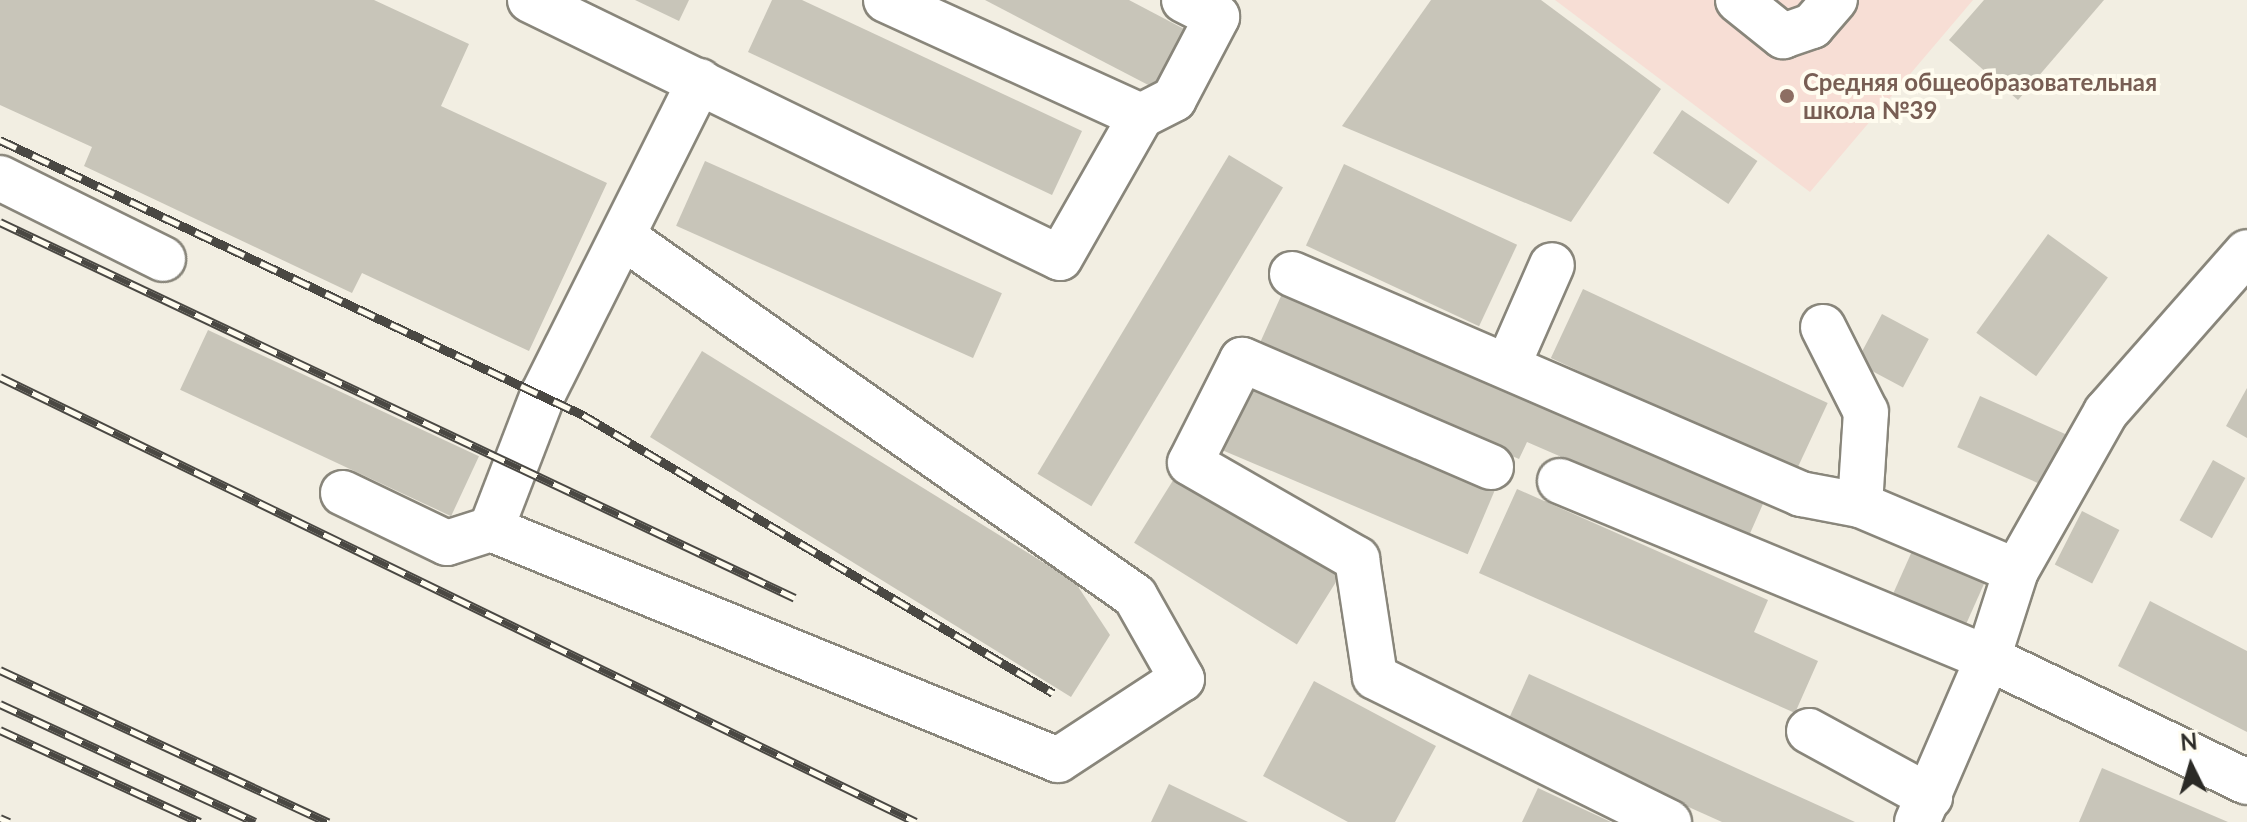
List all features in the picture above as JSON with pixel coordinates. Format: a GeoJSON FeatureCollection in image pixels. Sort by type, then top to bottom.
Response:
{"type":"FeatureCollection","features":[{"type":"Feature","properties":{"kind":"lane"},"geometry":{"type":"LineString","coordinates":[[530,0],[1060,258],[1141,116],[1174,99],[1217,17],[1184,0]]}},
{"type":"Feature","properties":{"kind":"lane"},"geometry":{"type":"LineString","coordinates":[[886,0],[1141,116]]}},
{"type":"Feature","properties":{"kind":"lane"},"geometry":{"type":"LineString","coordinates":[[1738,0],[1783,36],[1812,26],[1835,0]]}},
{"type":"Feature","properties":{"kind":"lane"},"geometry":{"type":"LineString","coordinates":[[491,529],[543,394],[700,81]]}},
{"type":"Feature","properties":{"kind":"lane"},"geometry":{"type":"LineString","coordinates":[[0,178],[163,259]]}},
{"type":"Feature","properties":{"kind":"lane"},"geometry":{"type":"LineString","coordinates":[[343,493],[447,543],[491,529],[1058,760],[1182,679],[1135,596],[623,237]]}},
{"type":"Feature","properties":{"kind":"lane"},"geometry":{"type":"LineString","coordinates":[[1809,731],[1924,810],[1988,658],[2016,571],[2106,412],[2247,252]]}},
{"type":"Feature","properties":{"kind":"lane"},"geometry":{"type":"LineString","coordinates":[[1508,365],[1552,265]]}},
{"type":"Feature","properties":{"kind":"lane"},"geometry":{"type":"LineString","coordinates":[[1292,274],[1801,494],[1860,505],[2016,571]]}},
{"type":"Feature","properties":{"kind":"lane"},"geometry":{"type":"LineString","coordinates":[[1823,327],[1866,412],[1860,505]]}},
{"type":"Feature","properties":{"kind":"lane"},"geometry":{"type":"LineString","coordinates":[[1491,467],[1242,360],[1190,463],[1357,559],[1375,677],[1669,822]]}},
{"type":"Feature","properties":{"kind":"lane"},"geometry":{"type":"LineString","coordinates":[[1560,481],[1988,658],[2247,782]]}},
{"type":"Feature","properties":{"kind":"shaded area","name":"Средняя общеобразовательная школа №39"},"geometry":{"type":"Polygon","coordinates":[[[1555,0],[1973,0],[1810,192],[1555,0]]]}},
{"type":"Feature","properties":{"kind":"building"},"geometry":{"type":"Polygon","coordinates":[[[0,0],[374,0],[469,44],[441,106],[607,183],[529,351],[362,273],[352,293],[84,166],[92,147],[0,105],[0,0]]]}},
{"type":"Feature","properties":{"kind":"building"},"geometry":{"type":"Polygon","coordinates":[[[635,0],[689,0],[679,21],[635,0]]]}},
{"type":"Feature","properties":{"kind":"building"},"geometry":{"type":"Polygon","coordinates":[[[772,0],[802,0],[1082,131],[1052,195],[748,52],[772,0]]]}},
{"type":"Feature","properties":{"kind":"building"},"geometry":{"type":"Polygon","coordinates":[[[985,0],[1129,0],[1186,30],[1156,89],[985,0]]]}},
{"type":"Feature","properties":{"kind":"building"},"geometry":{"type":"Polygon","coordinates":[[[1431,0],[1541,0],[1661,89],[1571,222],[1342,126],[1431,0]]]}},
{"type":"Feature","properties":{"kind":"building"},"geometry":{"type":"Polygon","coordinates":[[[1984,0],[2104,0],[2018,100],[1949,40],[1984,0]]]}},
{"type":"Feature","properties":{"kind":"building"},"geometry":{"type":"Polygon","coordinates":[[[1682,110],[1757,161],[1728,204],[1653,153],[1682,110]]]}},
{"type":"Feature","properties":{"kind":"building"},"geometry":{"type":"Polygon","coordinates":[[[1229,155],[1283,187],[1091,506],[1037,474],[1229,155]]]}},
{"type":"Feature","properties":{"kind":"building"},"geometry":{"type":"Polygon","coordinates":[[[705,161],[1002,293],[973,358],[676,226],[705,161]]]}},
{"type":"Feature","properties":{"kind":"building"},"geometry":{"type":"Polygon","coordinates":[[[1344,164],[1517,245],[1479,326],[1306,246],[1344,164]]]}},
{"type":"Feature","properties":{"kind":"building"},"geometry":{"type":"Polygon","coordinates":[[[2048,234],[2108,277],[2036,376],[1976,333],[2048,234]]]}},
{"type":"Feature","properties":{"kind":"building"},"geometry":{"type":"Polygon","coordinates":[[[1286,285],[1766,497],[1748,538],[1527,442],[1519,459],[1259,345],[1286,285]]]}},
{"type":"Feature","properties":{"kind":"building"},"geometry":{"type":"Polygon","coordinates":[[[1583,289],[1828,403],[1796,472],[1551,358],[1583,289]]]}},
{"type":"Feature","properties":{"kind":"building"},"geometry":{"type":"Polygon","coordinates":[[[1882,314],[1929,339],[1903,387],[1856,363],[1882,314]]]}},
{"type":"Feature","properties":{"kind":"building"},"geometry":{"type":"Polygon","coordinates":[[[208,330],[479,456],[451,516],[180,390],[208,330]]]}},
{"type":"Feature","properties":{"kind":"building"},"geometry":{"type":"Polygon","coordinates":[[[702,351],[1075,582],[1110,635],[1071,697],[650,437],[702,351]]]}},
{"type":"Feature","properties":{"kind":"building"},"geometry":{"type":"Polygon","coordinates":[[[1252,379],[1498,483],[1468,554],[1222,450],[1252,379]]]}},
{"type":"Feature","properties":{"kind":"building"},"geometry":{"type":"Polygon","coordinates":[[[2247,388],[2247,438],[2226,426],[2247,388]]]}},
{"type":"Feature","properties":{"kind":"building"},"geometry":{"type":"Polygon","coordinates":[[[1980,396],[2074,438],[2051,489],[1957,447],[1980,396]]]}},
{"type":"Feature","properties":{"kind":"building"},"geometry":{"type":"Polygon","coordinates":[[[2213,460],[2245,478],[2212,538],[2180,520],[2213,460]]]}},
{"type":"Feature","properties":{"kind":"building"},"geometry":{"type":"Polygon","coordinates":[[[1177,474],[1340,576],[1297,644],[1134,543],[1177,474]]]}},
{"type":"Feature","properties":{"kind":"building"},"geometry":{"type":"Polygon","coordinates":[[[1517,489],[1768,600],[1754,632],[1818,661],[1795,713],[1479,573],[1517,489]]]}},
{"type":"Feature","properties":{"kind":"building"},"geometry":{"type":"Polygon","coordinates":[[[2082,511],[2119,530],[2092,584],[2055,564],[2082,511]]]}},
{"type":"Feature","properties":{"kind":"building"},"geometry":{"type":"Polygon","coordinates":[[[1913,549],[1985,581],[1963,631],[1891,599],[1913,549]]]}},
{"type":"Feature","properties":{"kind":"building"},"geometry":{"type":"Polygon","coordinates":[[[2150,601],[2247,651],[2247,732],[2118,666],[2150,601]]]}},
{"type":"Feature","properties":{"kind":"building"},"geometry":{"type":"Polygon","coordinates":[[[1529,674],[1855,822],[1722,822],[1506,725],[1529,674]]]}},
{"type":"Feature","properties":{"kind":"building"},"geometry":{"type":"Polygon","coordinates":[[[1314,681],[1436,746],[1395,822],[1348,822],[1263,776],[1314,681]]]}},
{"type":"Feature","properties":{"kind":"building"},"geometry":{"type":"Polygon","coordinates":[[[2102,768],[2228,822],[2079,822],[2102,768]]]}},
{"type":"Feature","properties":{"kind":"building"},"geometry":{"type":"Polygon","coordinates":[[[1169,784],[1248,822],[1151,822],[1169,784]]]}},
{"type":"Feature","properties":{"kind":"building"},"geometry":{"type":"Polygon","coordinates":[[[1538,788],[1611,822],[1522,822],[1538,788]]]}},
{"type":"Feature","properties":{"kind":"railway"},"geometry":{"type":"LineString","coordinates":[[0,140],[583,415],[1053,693]]}},
{"type":"Feature","properties":{"kind":"railway"},"geometry":{"type":"LineString","coordinates":[[0,222],[795,598]]}},
{"type":"Feature","properties":{"kind":"railway"},"geometry":{"type":"LineString","coordinates":[[0,377],[916,822]]}},
{"type":"Feature","properties":{"kind":"railway"},"geometry":{"type":"LineString","coordinates":[[0,670],[328,822]]}},
{"type":"Feature","properties":{"kind":"railway"},"geometry":{"type":"LineString","coordinates":[[0,704],[255,822]]}},
{"type":"Feature","properties":{"kind":"railway"},"geometry":{"type":"LineString","coordinates":[[0,730],[200,822]]}},
{"type":"Feature","properties":{"kind":"railway"},"geometry":{"type":"LineString","coordinates":[[0,818],[9,822]]}},
{"type":"Feature","properties":{"kind":"place","name":"Средняя общеобразовательная школа №39"},"geometry":{"type":"Point","coordinates":[1787,96]}}]}
